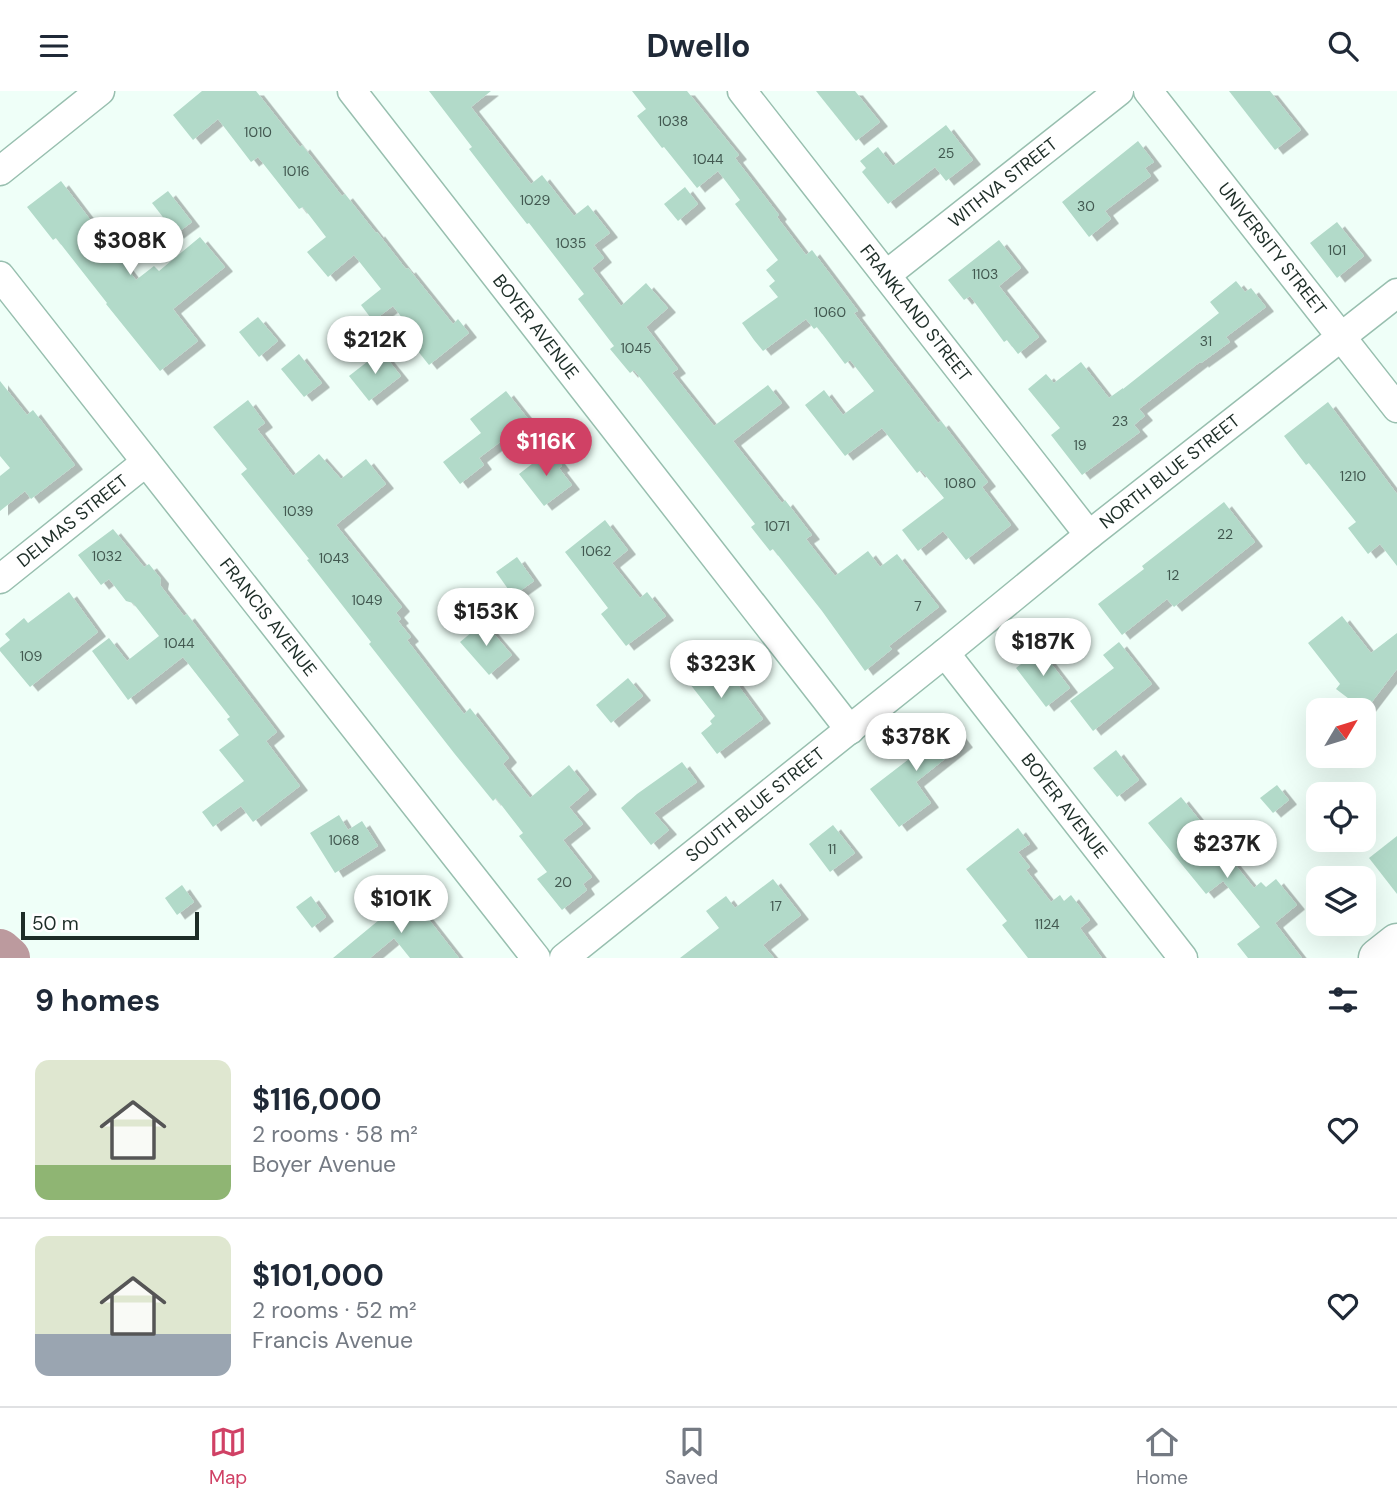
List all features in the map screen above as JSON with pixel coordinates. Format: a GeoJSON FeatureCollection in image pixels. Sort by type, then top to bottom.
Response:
{"type":"FeatureCollection","features":[{"type":"Feature","properties":{"kind":"main road"},"geometry":{"type":"LineString","coordinates":[[1378,958],[1397,943]]}},
{"type":"Feature","properties":{"kind":"street"},"geometry":{"type":"LineString","coordinates":[[0,171],[100,91]]}},
{"type":"Feature","properties":{"kind":"street","name":"BOYER AVENUE"},"geometry":{"type":"LineString","coordinates":[[352,91],[850,730]]}},
{"type":"Feature","properties":{"kind":"street","name":"FRANKLAND STREET"},"geometry":{"type":"LineString","coordinates":[[742,91],[1089,535]]}},
{"type":"Feature","properties":{"kind":"street","name":"WITHVA STREET"},"geometry":{"type":"LineString","coordinates":[[886,275],[1119,91]]}},
{"type":"Feature","properties":{"kind":"street","name":"UNIVERSITY STREET"},"geometry":{"type":"LineString","coordinates":[[1148,91],[1397,408]]}},
{"type":"Feature","properties":{"kind":"street","name":"FRANCIS AVENUE"},"geometry":{"type":"LineString","coordinates":[[0,276],[536,958]]}},
{"type":"Feature","properties":{"kind":"street","name":"NORTH BLUE STREET"},"geometry":{"type":"LineString","coordinates":[[945,653],[1089,535],[1397,293]]}},
{"type":"Feature","properties":{"kind":"street","name":"DELMAS STREET"},"geometry":{"type":"LineString","coordinates":[[0,579],[146,462]]}},
{"type":"Feature","properties":{"kind":"street","name":"BOYER AVENUE"},"geometry":{"type":"LineString","coordinates":[[945,653],[1183,958]]}},
{"type":"Feature","properties":{"kind":"street","name":"SOUTH BLUE STREET"},"geometry":{"type":"LineString","coordinates":[[564,958],[945,653]]}},
{"type":"Feature","properties":{"kind":"building"},"geometry":{"type":"Polygon","coordinates":[[[202,91],[256,91],[300,147],[302,145],[342,196],[345,194],[453,324],[458,319],[469,333],[429,365],[413,345],[419,340],[393,306],[373,321],[361,305],[381,289],[354,255],[328,277],[307,252],[326,237],[303,207],[299,209],[258,157],[251,162],[218,119],[193,140],[173,115],[202,91]]]}},
{"type":"Feature","properties":{"kind":"building"},"geometry":{"type":"Polygon","coordinates":[[[429,91],[491,91],[471,107],[531,184],[542,175],[574,216],[588,205],[610,233],[594,245],[604,258],[592,268],[621,306],[646,283],[668,308],[646,327],[678,369],[672,373],[714,426],[768,385],[782,403],[733,441],[782,503],[785,500],[812,535],[806,539],[835,576],[868,551],[880,567],[897,554],[939,607],[889,646],[892,649],[865,671],[773,549],[770,551],[751,527],[755,524],[634,370],[630,373],[610,349],[614,346],[578,299],[584,294],[469,149],[472,147],[429,91]]]}},
{"type":"Feature","properties":{"kind":"building"},"geometry":{"type":"Polygon","coordinates":[[[632,91],[687,91],[739,155],[735,158],[806,255],[812,250],[858,311],[854,313],[887,357],[988,482],[982,487],[1011,525],[966,560],[943,531],[918,551],[902,530],[944,498],[921,470],[917,473],[882,428],[845,456],[805,405],[824,390],[843,415],[874,391],[850,360],[845,364],[817,327],[814,329],[806,319],[763,351],[754,340],[742,323],[778,297],[769,286],[775,281],[766,270],[778,260],[735,204],[740,200],[718,171],[697,188],[664,147],[662,148],[637,116],[646,109],[632,91]]]}},
{"type":"Feature","properties":{"kind":"building"},"geometry":{"type":"Polygon","coordinates":[[[816,91],[855,91],[880,122],[856,141],[816,91]]]}},
{"type":"Feature","properties":{"kind":"building"},"geometry":{"type":"Polygon","coordinates":[[[1229,91],[1270,91],[1301,130],[1275,150],[1229,91]]]}},
{"type":"Feature","properties":{"kind":"building"},"geometry":{"type":"Polygon","coordinates":[[[946,125],[973,160],[946,181],[935,167],[888,204],[862,172],[866,168],[860,161],[878,147],[893,166],[946,125]]]}},
{"type":"Feature","properties":{"kind":"building"},"geometry":{"type":"Polygon","coordinates":[[[1138,141],[1154,162],[1145,168],[1151,176],[1105,211],[1111,219],[1089,237],[1062,202],[1138,141]]]}},
{"type":"Feature","properties":{"kind":"building"},"geometry":{"type":"Polygon","coordinates":[[[61,181],[136,280],[154,266],[159,271],[200,237],[225,267],[173,309],[198,341],[160,371],[56,238],[53,240],[27,207],[61,181]]]}},
{"type":"Feature","properties":{"kind":"building"},"geometry":{"type":"Polygon","coordinates":[[[685,187],[698,204],[678,221],[664,204],[685,187]]]}},
{"type":"Feature","properties":{"kind":"building"},"geometry":{"type":"Polygon","coordinates":[[[168,191],[192,222],[176,234],[152,203],[168,191]]]}},
{"type":"Feature","properties":{"kind":"building"},"geometry":{"type":"Polygon","coordinates":[[[1337,222],[1364,256],[1337,278],[1310,243],[1337,222]]]}},
{"type":"Feature","properties":{"kind":"building"},"geometry":{"type":"Polygon","coordinates":[[[999,240],[1021,268],[999,286],[1039,337],[1018,354],[1007,340],[1004,342],[970,296],[964,300],[948,280],[999,240]]]}},
{"type":"Feature","properties":{"kind":"building"},"geometry":{"type":"Polygon","coordinates":[[[1236,281],[1245,292],[1251,288],[1266,307],[1226,337],[1230,342],[1139,409],[1145,416],[1134,425],[1140,432],[1082,475],[1051,435],[1060,428],[1028,389],[1046,374],[1054,383],[1081,362],[1109,398],[1219,313],[1210,302],[1236,281]]]}},
{"type":"Feature","properties":{"kind":"building"},"geometry":{"type":"Polygon","coordinates":[[[258,317],[278,341],[259,357],[239,332],[258,317]]]}},
{"type":"Feature","properties":{"kind":"building"},"geometry":{"type":"Polygon","coordinates":[[[381,351],[401,376],[369,401],[349,376],[381,351]]]}},
{"type":"Feature","properties":{"kind":"building"},"geometry":{"type":"Polygon","coordinates":[[[299,354],[322,383],[304,397],[281,369],[299,354]]]}},
{"type":"Feature","properties":{"kind":"building"},"geometry":{"type":"Polygon","coordinates":[[[0,381],[27,415],[33,410],[75,465],[31,499],[25,491],[0,511],[0,476],[10,468],[0,456],[0,381]]]}},
{"type":"Feature","properties":{"kind":"building"},"geometry":{"type":"Polygon","coordinates":[[[506,391],[529,420],[479,458],[484,465],[460,484],[443,462],[481,433],[470,419],[506,391]]]}},
{"type":"Feature","properties":{"kind":"building"},"geometry":{"type":"Polygon","coordinates":[[[248,400],[265,423],[257,429],[293,476],[319,454],[341,479],[366,459],[386,484],[336,525],[402,607],[396,613],[401,619],[398,621],[411,637],[407,640],[464,714],[470,708],[509,758],[503,764],[530,798],[569,765],[589,790],[569,807],[583,824],[563,840],[592,877],[583,884],[587,890],[562,910],[537,879],[547,872],[519,836],[523,833],[496,798],[493,801],[454,753],[369,644],[371,642],[307,560],[309,559],[241,474],[247,469],[213,427],[248,400]]]}},
{"type":"Feature","properties":{"kind":"building"},"geometry":{"type":"Polygon","coordinates":[[[1328,402],[1397,494],[1397,566],[1380,544],[1368,554],[1348,528],[1356,522],[1284,436],[1328,402]]]}},
{"type":"Feature","properties":{"kind":"building"},"geometry":{"type":"Polygon","coordinates":[[[550,450],[572,485],[544,506],[519,474],[550,450]]]}},
{"type":"Feature","properties":{"kind":"building"},"geometry":{"type":"Polygon","coordinates":[[[1224,502],[1255,542],[1174,607],[1167,599],[1122,635],[1098,604],[1224,502]]]}},
{"type":"Feature","properties":{"kind":"building"},"geometry":{"type":"Polygon","coordinates":[[[605,520],[628,550],[612,563],[640,598],[647,592],[666,616],[626,646],[601,614],[608,608],[565,552],[605,520]]]}},
{"type":"Feature","properties":{"kind":"building"},"geometry":{"type":"Polygon","coordinates":[[[113,529],[144,567],[149,564],[161,579],[160,585],[184,616],[187,614],[277,732],[266,741],[300,786],[253,822],[241,806],[213,827],[202,812],[244,781],[219,750],[239,735],[227,719],[230,717],[183,657],[128,700],[92,651],[109,638],[127,661],[159,636],[133,603],[126,601],[109,579],[101,585],[78,555],[113,529]]]}},
{"type":"Feature","properties":{"kind":"building"},"geometry":{"type":"Polygon","coordinates":[[[517,557],[534,581],[513,596],[496,572],[517,557]]]}},
{"type":"Feature","properties":{"kind":"building"},"geometry":{"type":"Polygon","coordinates":[[[69,592],[98,632],[30,687],[0,651],[10,640],[5,634],[24,618],[28,623],[69,592]]]}},
{"type":"Feature","properties":{"kind":"building"},"geometry":{"type":"Polygon","coordinates":[[[1342,616],[1371,653],[1397,633],[1397,669],[1375,698],[1348,698],[1336,689],[1340,684],[1308,643],[1342,616]]]}},
{"type":"Feature","properties":{"kind":"building"},"geometry":{"type":"Polygon","coordinates":[[[484,622],[512,655],[489,675],[460,642],[484,622]]]}},
{"type":"Feature","properties":{"kind":"building"},"geometry":{"type":"Polygon","coordinates":[[[1119,642],[1152,684],[1093,731],[1070,701],[1114,668],[1103,655],[1119,642]]]}},
{"type":"Feature","properties":{"kind":"building"},"geometry":{"type":"Polygon","coordinates":[[[710,647],[763,719],[717,754],[701,733],[712,724],[710,721],[715,716],[679,670],[710,647]]]}},
{"type":"Feature","properties":{"kind":"building"},"geometry":{"type":"Polygon","coordinates":[[[1040,649],[1070,688],[1046,707],[1016,668],[1040,649]]]}},
{"type":"Feature","properties":{"kind":"building"},"geometry":{"type":"Polygon","coordinates":[[[628,678],[643,696],[611,723],[596,705],[628,678]]]}},
{"type":"Feature","properties":{"kind":"building"},"geometry":{"type":"Polygon","coordinates":[[[945,717],[965,743],[916,782],[931,803],[899,827],[870,789],[922,749],[915,740],[945,717]]]}},
{"type":"Feature","properties":{"kind":"building"},"geometry":{"type":"Polygon","coordinates":[[[1116,750],[1139,780],[1117,797],[1093,768],[1116,750]]]}},
{"type":"Feature","properties":{"kind":"building"},"geometry":{"type":"Polygon","coordinates":[[[682,762],[697,782],[654,813],[669,830],[651,845],[621,808],[682,762]]]}},
{"type":"Feature","properties":{"kind":"building"},"geometry":{"type":"Polygon","coordinates":[[[1277,785],[1289,800],[1273,813],[1260,798],[1277,785]]]}},
{"type":"Feature","properties":{"kind":"building"},"geometry":{"type":"Polygon","coordinates":[[[1181,797],[1254,888],[1261,882],[1266,887],[1276,879],[1297,905],[1275,923],[1302,958],[1248,958],[1237,944],[1260,927],[1223,881],[1206,894],[1148,823],[1181,797]]]}},
{"type":"Feature","properties":{"kind":"building"},"geometry":{"type":"Polygon","coordinates":[[[339,815],[348,830],[362,821],[378,846],[335,873],[310,833],[339,815]]]}},
{"type":"Feature","properties":{"kind":"building"},"geometry":{"type":"Polygon","coordinates":[[[833,825],[855,853],[830,872],[809,844],[833,825]]]}},
{"type":"Feature","properties":{"kind":"building"},"geometry":{"type":"Polygon","coordinates":[[[1018,828],[1030,844],[1018,852],[1030,867],[1026,870],[1051,902],[1060,895],[1064,901],[1071,895],[1090,920],[1080,928],[1102,958],[1028,958],[1002,925],[1007,921],[966,869],[1018,828]]]}},
{"type":"Feature","properties":{"kind":"building"},"geometry":{"type":"Polygon","coordinates":[[[1397,836],[1397,894],[1376,866],[1369,858],[1397,836]]]}},
{"type":"Feature","properties":{"kind":"building"},"geometry":{"type":"Polygon","coordinates":[[[773,879],[801,915],[763,945],[774,958],[680,958],[719,928],[706,911],[726,896],[735,908],[773,879]]]}},
{"type":"Feature","properties":{"kind":"building"},"geometry":{"type":"Polygon","coordinates":[[[182,885],[194,902],[177,915],[165,898],[182,885]]]}},
{"type":"Feature","properties":{"kind":"building"},"geometry":{"type":"Polygon","coordinates":[[[409,894],[459,958],[410,958],[394,938],[370,958],[333,958],[379,920],[378,918],[409,894]]]}},
{"type":"Feature","properties":{"kind":"building"},"geometry":{"type":"Polygon","coordinates":[[[311,896],[326,917],[312,928],[296,907],[311,896]]]}},
{"type":"Feature","properties":{"kind":"waterway"},"geometry":{"type":"LineString","coordinates":[[0,950],[9,958]]}}]}
